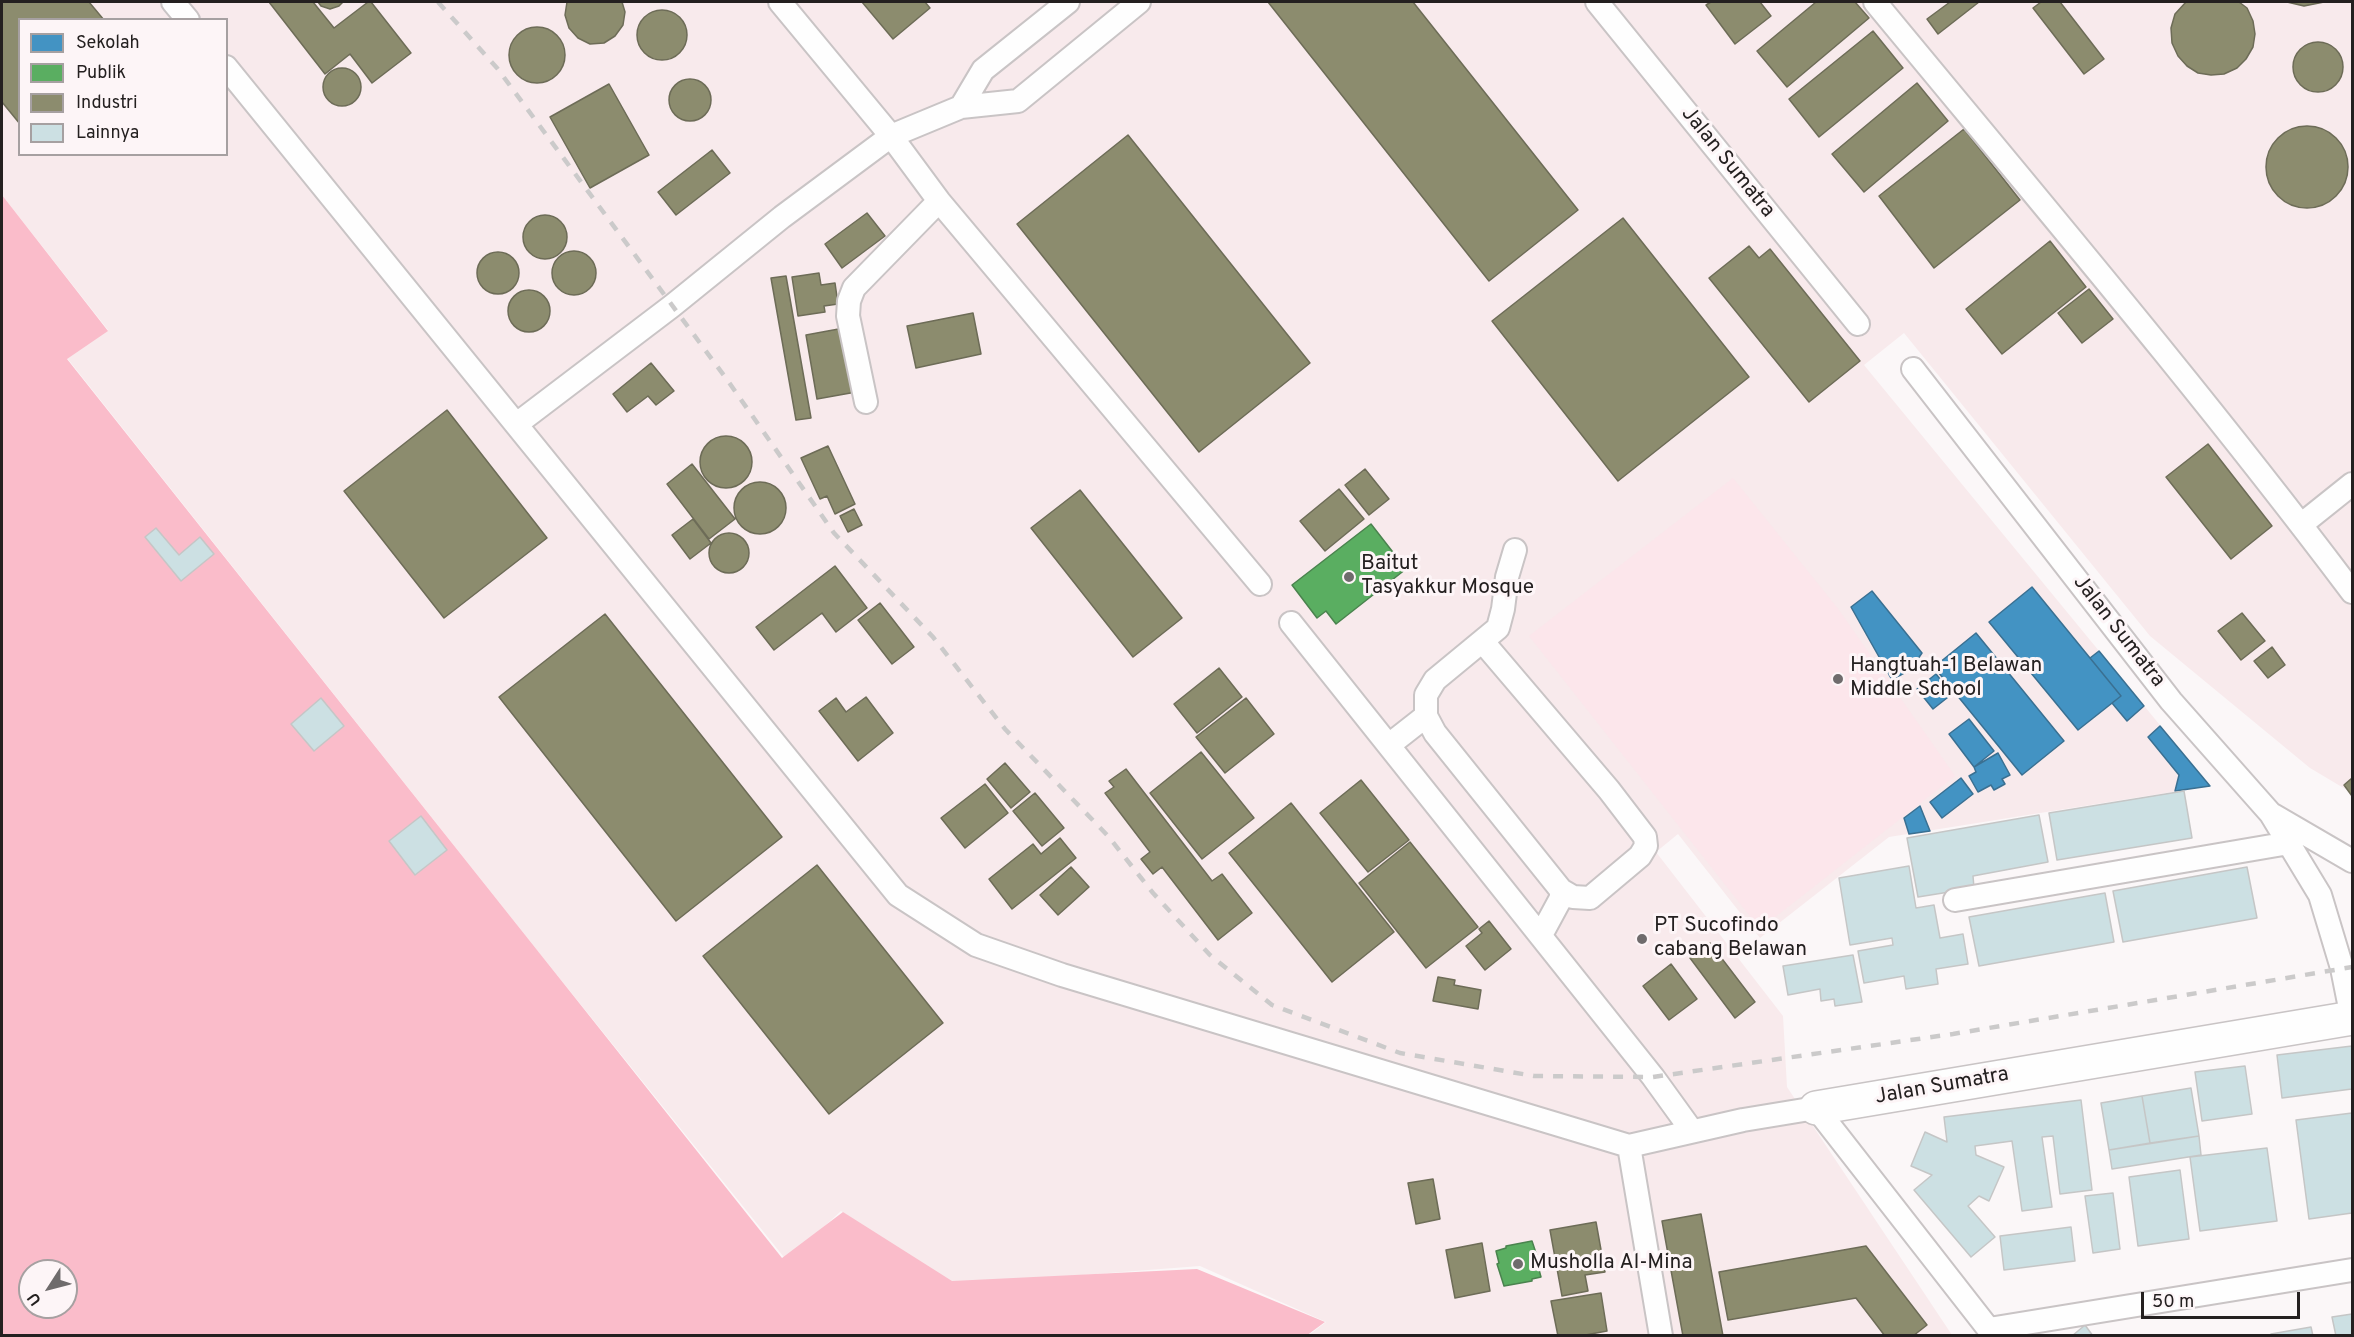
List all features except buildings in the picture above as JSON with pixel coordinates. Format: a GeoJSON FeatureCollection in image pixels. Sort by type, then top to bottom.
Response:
{"type":"FeatureCollection","features":[{"type":"Feature","properties":{"kind":"highway","name":"Jalan Sumatra"},"geometry":{"type":"LineString","coordinates":[[1816,1108],[2352,1018]]}},
{"type":"Feature","properties":{"kind":"street"},"geometry":{"type":"LineString","coordinates":[[173,2],[186,18]]}},
{"type":"Feature","properties":{"kind":"street"},"geometry":{"type":"LineString","coordinates":[[780,2],[891,136],[939,201],[1260,584]]}},
{"type":"Feature","properties":{"kind":"street"},"geometry":{"type":"LineString","coordinates":[[961,107],[983,70],[1068,2]]}},
{"type":"Feature","properties":{"kind":"street"},"geometry":{"type":"LineString","coordinates":[[518,423],[672,306],[782,217],[891,136],[961,107],[1018,101],[1139,2]]}},
{"type":"Feature","properties":{"kind":"street","name":"Jalan Sumatra"},"geometry":{"type":"LineString","coordinates":[[1597,2],[1858,324]]}},
{"type":"Feature","properties":{"kind":"street"},"geometry":{"type":"LineString","coordinates":[[1875,2],[2302,524],[2352,592]]}},
{"type":"Feature","properties":{"kind":"street"},"geometry":{"type":"LineString","coordinates":[[228,69],[518,423],[898,895],[976,945],[1062,975],[1629,1146],[1692,1131],[1816,1108],[1991,1332],[2352,1270]]}},
{"type":"Feature","properties":{"kind":"street"},"geometry":{"type":"LineString","coordinates":[[866,402],[848,316],[849,301],[854,288],[939,201]]}},
{"type":"Feature","properties":{"kind":"street","name":"Jalan Sumatra"},"geometry":{"type":"LineString","coordinates":[[1913,369],[2171,701],[2271,814],[2320,895],[2342,968],[2352,1018]]}},
{"type":"Feature","properties":{"kind":"street"},"geometry":{"type":"LineString","coordinates":[[2302,524],[2352,484]]}},
{"type":"Feature","properties":{"kind":"street"},"geometry":{"type":"LineString","coordinates":[[1483,642],[1609,790],[1645,837],[1646,846],[1640,856],[1590,898],[1573,897],[1561,890],[1435,733],[1426,716],[1426,695],[1435,680],[1498,628],[1507,577],[1515,550]]}},
{"type":"Feature","properties":{"kind":"street"},"geometry":{"type":"LineString","coordinates":[[1291,623],[1541,935],[1653,1077],[1692,1131]]}},
{"type":"Feature","properties":{"kind":"street"},"geometry":{"type":"LineString","coordinates":[[1389,745],[1426,716]]}},
{"type":"Feature","properties":{"kind":"street"},"geometry":{"type":"LineString","coordinates":[[2271,814],[2352,861]]}},
{"type":"Feature","properties":{"kind":"street"},"geometry":{"type":"LineString","coordinates":[[1955,900],[2289,843]]}},
{"type":"Feature","properties":{"kind":"street"},"geometry":{"type":"LineString","coordinates":[[1541,935],[1561,898],[1561,890]]}},
{"type":"Feature","properties":{"kind":"street"},"geometry":{"type":"LineString","coordinates":[[1629,1146],[1661,1335]]}},
{"type":"Feature","properties":{"kind":"shaded area"},"geometry":{"type":"Polygon","coordinates":[[[2,2],[2352,2],[2352,793],[2310,768],[2150,636],[1904,333],[1864,365],[2210,786],[1889,837],[1760,938],[1678,834],[1656,852],[1783,1016],[1787,1087],[1952,1335],[1309,1335],[1326,1322],[1200,1266],[952,1285],[841,1211],[787,1261],[67,358],[108,330],[2,195],[2,2]]]}},
{"type":"Feature","properties":{"kind":"shaded area"},"geometry":{"type":"Polygon","coordinates":[[[2,195],[108,331],[67,359],[782,1258],[843,1212],[952,1281],[1197,1269],[1325,1322],[1306,1336],[2,1335],[2,195]]]}},
{"type":"Feature","properties":{"kind":"shaded area"},"geometry":{"type":"Polygon","coordinates":[[[1733,478],[1839,610],[1955,776],[1760,929],[1529,636],[1733,478]]]}},
{"type":"Feature","properties":{"kind":"railway"},"geometry":{"type":"LineString","coordinates":[[438,2],[497,68],[728,381],[834,533],[933,637],[1005,729],[1108,836],[1153,893],[1210,955],[1272,1005],[1400,1053],[1534,1076],[1653,1077],[1953,1034],[2352,967]]}},
{"type":"Feature","properties":{"kind":"place","name":"Baitut Tasyakkur Mosque"},"geometry":{"type":"Point","coordinates":[1349,577]}},
{"type":"Feature","properties":{"kind":"place","name":"Hangtuah-1 Belawan Middle School"},"geometry":{"type":"Point","coordinates":[1838,679]}},
{"type":"Feature","properties":{"kind":"place","name":"PT Sucofindo cabang Belawan"},"geometry":{"type":"Point","coordinates":[1642,939]}},
{"type":"Feature","properties":{"kind":"place","name":"Musholla Al-Mina"},"geometry":{"type":"Point","coordinates":[1518,1264]}}]}
